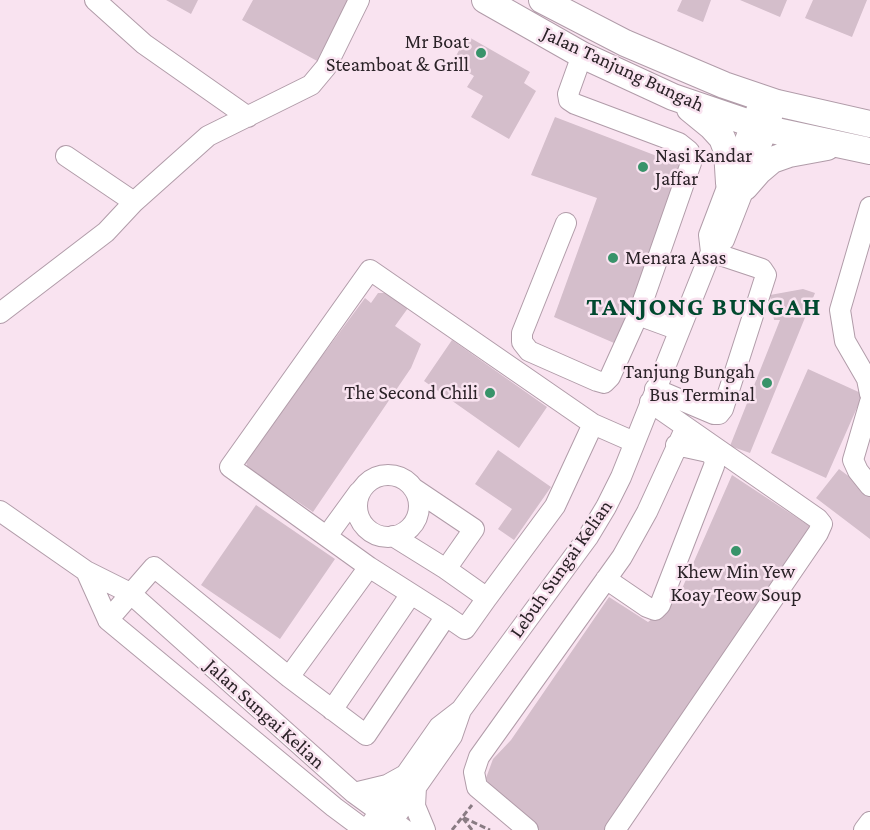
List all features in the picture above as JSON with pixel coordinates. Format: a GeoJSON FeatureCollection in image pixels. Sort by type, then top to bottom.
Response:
{"type":"FeatureCollection","features":[{"type":"Feature","properties":{"kind":"main road","name":"Jalan Tanjung Bungah"},"geometry":{"type":"LineString","coordinates":[[485,0],[582,55],[673,97],[759,127],[870,151]]}},
{"type":"Feature","properties":{"kind":"main road","name":"Jalan Tanjung Bungah"},"geometry":{"type":"LineString","coordinates":[[542,0],[625,43],[724,85],[769,101],[870,124]]}},
{"type":"Feature","properties":{"kind":"main road"},"geometry":{"type":"LineString","coordinates":[[673,97],[712,127],[722,138],[737,185],[772,160],[789,154],[842,145]]}},
{"type":"Feature","properties":{"kind":"street"},"geometry":{"type":"LineString","coordinates":[[95,0],[144,44],[248,117]]}},
{"type":"Feature","properties":{"kind":"street"},"geometry":{"type":"LineString","coordinates":[[0,314],[106,232],[134,202],[208,136],[311,85],[326,67],[359,0]]}},
{"type":"Feature","properties":{"kind":"street"},"geometry":{"type":"LineString","coordinates":[[566,223],[522,333],[522,342],[529,351],[604,382],[610,377],[638,315],[691,163],[689,151],[679,143],[568,100],[567,94],[582,55]]}},
{"type":"Feature","properties":{"kind":"street","name":"Lebuh Sungai Kelian"},"geometry":{"type":"LineString","coordinates":[[366,830],[391,823],[412,780],[452,736],[461,710],[588,537],[621,477],[711,252],[724,240],[737,185],[769,101]]}},
{"type":"Feature","properties":{"kind":"street"},"geometry":{"type":"LineString","coordinates":[[66,156],[134,202]]}},
{"type":"Feature","properties":{"kind":"street"},"geometry":{"type":"LineString","coordinates":[[870,207],[840,310],[845,341],[867,380],[870,394]]}},
{"type":"Feature","properties":{"kind":"street"},"geometry":{"type":"LineString","coordinates":[[653,396],[714,414],[719,414],[723,409],[766,275],[762,269],[711,252]]}},
{"type":"Feature","properties":{"kind":"street"},"geometry":{"type":"LineString","coordinates":[[593,424],[555,506],[465,628],[369,567],[230,467],[370,270],[593,424],[634,442]]}},
{"type":"Feature","properties":{"kind":"street"},"geometry":{"type":"LineString","coordinates":[[638,315],[679,330]]}},
{"type":"Feature","properties":{"kind":"street"},"geometry":{"type":"LineString","coordinates":[[615,830],[822,524],[686,427],[653,396]]}},
{"type":"Feature","properties":{"kind":"street"},"geometry":{"type":"LineString","coordinates":[[870,402],[866,432],[853,460],[858,471],[870,486]]}},
{"type":"Feature","properties":{"kind":"street"},"geometry":{"type":"LineString","coordinates":[[528,830],[477,788],[474,772],[479,757],[606,579],[647,512],[686,427]]}},
{"type":"Feature","properties":{"kind":"street"},"geometry":{"type":"LineString","coordinates":[[606,579],[647,607],[655,610],[660,605],[714,466],[715,458],[708,452],[676,445]]}},
{"type":"Feature","properties":{"kind":"street"},"geometry":{"type":"LineString","coordinates":[[327,536],[367,482],[376,477],[396,476],[474,529],[446,569]]}},
{"type":"Feature","properties":{"kind":"street"},"geometry":{"type":"LineString","coordinates":[[361,490],[357,499],[359,519],[373,533],[393,536],[411,527],[416,518],[419,508],[418,497],[413,488]]}},
{"type":"Feature","properties":{"kind":"street"},"geometry":{"type":"LineString","coordinates":[[0,512],[86,571]]}},
{"type":"Feature","properties":{"kind":"street"},"geometry":{"type":"LineString","coordinates":[[393,536],[487,598]]}},
{"type":"Feature","properties":{"kind":"street"},"geometry":{"type":"LineString","coordinates":[[108,620],[154,567],[366,735],[446,616]]}},
{"type":"Feature","properties":{"kind":"street"},"geometry":{"type":"LineString","coordinates":[[289,676],[369,567]]}},
{"type":"Feature","properties":{"kind":"street","name":"Jalan Sungai Kelian"},"geometry":{"type":"LineString","coordinates":[[86,571],[130,593],[354,793],[391,823]]}},
{"type":"Feature","properties":{"kind":"street","name":"Jalan Sungai Kelian"},"geometry":{"type":"LineString","coordinates":[[86,571],[108,620],[334,807],[366,830]]}},
{"type":"Feature","properties":{"kind":"street"},"geometry":{"type":"LineString","coordinates":[[332,710],[411,594]]}},
{"type":"Feature","properties":{"kind":"street"},"geometry":{"type":"LineString","coordinates":[[354,793],[412,780],[415,806],[425,830]]}},
{"type":"Feature","properties":{"kind":"street"},"geometry":{"type":"LineString","coordinates":[[864,830],[870,822]]}},
{"type":"Feature","properties":{"kind":"path"},"geometry":{"type":"LineString","coordinates":[[452,830],[483,792]]}},
{"type":"Feature","properties":{"kind":"path"},"geometry":{"type":"LineString","coordinates":[[462,817],[472,830]]}},
{"type":"Feature","properties":{"kind":"path"},"geometry":{"type":"LineString","coordinates":[[462,817],[490,830]]}},
{"type":"Feature","properties":{"kind":"building"},"geometry":{"type":"Polygon","coordinates":[[[166,0],[198,0],[191,14],[166,0]]]}},
{"type":"Feature","properties":{"kind":"building"},"geometry":{"type":"Polygon","coordinates":[[[253,0],[353,0],[319,62],[242,20],[253,0]]]}},
{"type":"Feature","properties":{"kind":"building"},"geometry":{"type":"Polygon","coordinates":[[[682,0],[711,0],[703,22],[677,11],[682,0]]]}},
{"type":"Feature","properties":{"kind":"building"},"geometry":{"type":"Polygon","coordinates":[[[740,0],[787,0],[780,17],[740,0]]]}},
{"type":"Feature","properties":{"kind":"building"},"geometry":{"type":"Polygon","coordinates":[[[813,0],[867,0],[852,37],[805,18],[813,0]]]}},
{"type":"Feature","properties":{"kind":"building"},"geometry":{"type":"Polygon","coordinates":[[[467,36],[530,72],[524,83],[536,91],[509,139],[471,117],[483,96],[467,87],[474,76],[452,63],[467,36]]]}},
{"type":"Feature","properties":{"kind":"building","name":"Menara Asas"},"geometry":{"type":"Polygon","coordinates":[[[555,117],[683,166],[621,346],[554,317],[597,198],[531,175],[555,117]]]}},
{"type":"Feature","properties":{"kind":"building","name":"Tanjung Bungah Bus Terminal"},"geometry":{"type":"Polygon","coordinates":[[[803,289],[815,293],[750,453],[730,446],[780,320],[774,320],[770,295],[803,289]]]}},
{"type":"Feature","properties":{"kind":"building"},"geometry":{"type":"Polygon","coordinates":[[[378,293],[387,293],[408,308],[395,326],[421,344],[411,368],[313,512],[248,468],[245,460],[365,298],[371,303],[378,293]]]}},
{"type":"Feature","properties":{"kind":"building"},"geometry":{"type":"Polygon","coordinates":[[[452,340],[547,407],[519,448],[424,381],[452,340]]]}},
{"type":"Feature","properties":{"kind":"building"},"geometry":{"type":"Polygon","coordinates":[[[808,369],[863,394],[826,478],[771,453],[808,369]]]}},
{"type":"Feature","properties":{"kind":"building"},"geometry":{"type":"Polygon","coordinates":[[[498,450],[551,487],[514,540],[498,529],[512,509],[475,484],[498,450]]]}},
{"type":"Feature","properties":{"kind":"building"},"geometry":{"type":"Polygon","coordinates":[[[839,469],[870,492],[870,539],[816,498],[839,469]]]}},
{"type":"Feature","properties":{"kind":"building"},"geometry":{"type":"Polygon","coordinates":[[[732,475],[811,527],[606,830],[532,830],[494,798],[486,778],[493,759],[511,740],[609,597],[648,622],[677,600],[732,475]]]}},
{"type":"Feature","properties":{"kind":"building"},"geometry":{"type":"Polygon","coordinates":[[[256,505],[335,559],[280,639],[201,585],[256,505]]]}},
{"type":"Feature","properties":{"kind":"place","name":"Mr Boat Steamboat & Grill"},"geometry":{"type":"Point","coordinates":[481,53]}},
{"type":"Feature","properties":{"kind":"place","name":"Nasi Kandar Jaffar"},"geometry":{"type":"Point","coordinates":[643,167]}},
{"type":"Feature","properties":{"kind":"place","name":"Menara Asas"},"geometry":{"type":"Point","coordinates":[613,258]}},
{"type":"Feature","properties":{"kind":"place","name":"Tanjung Bungah Bus Terminal"},"geometry":{"type":"Point","coordinates":[767,383]}},
{"type":"Feature","properties":{"kind":"place","name":"The Second Chili"},"geometry":{"type":"Point","coordinates":[490,393]}},
{"type":"Feature","properties":{"kind":"place","name":"Khew Min Yew Koay Teow Soup"},"geometry":{"type":"Point","coordinates":[736,551]}},
{"type":"Feature","properties":{"kind":"district","name":"TANJONG BUNGAH"},"geometry":{"type":"Point","coordinates":[704,307]}}]}
